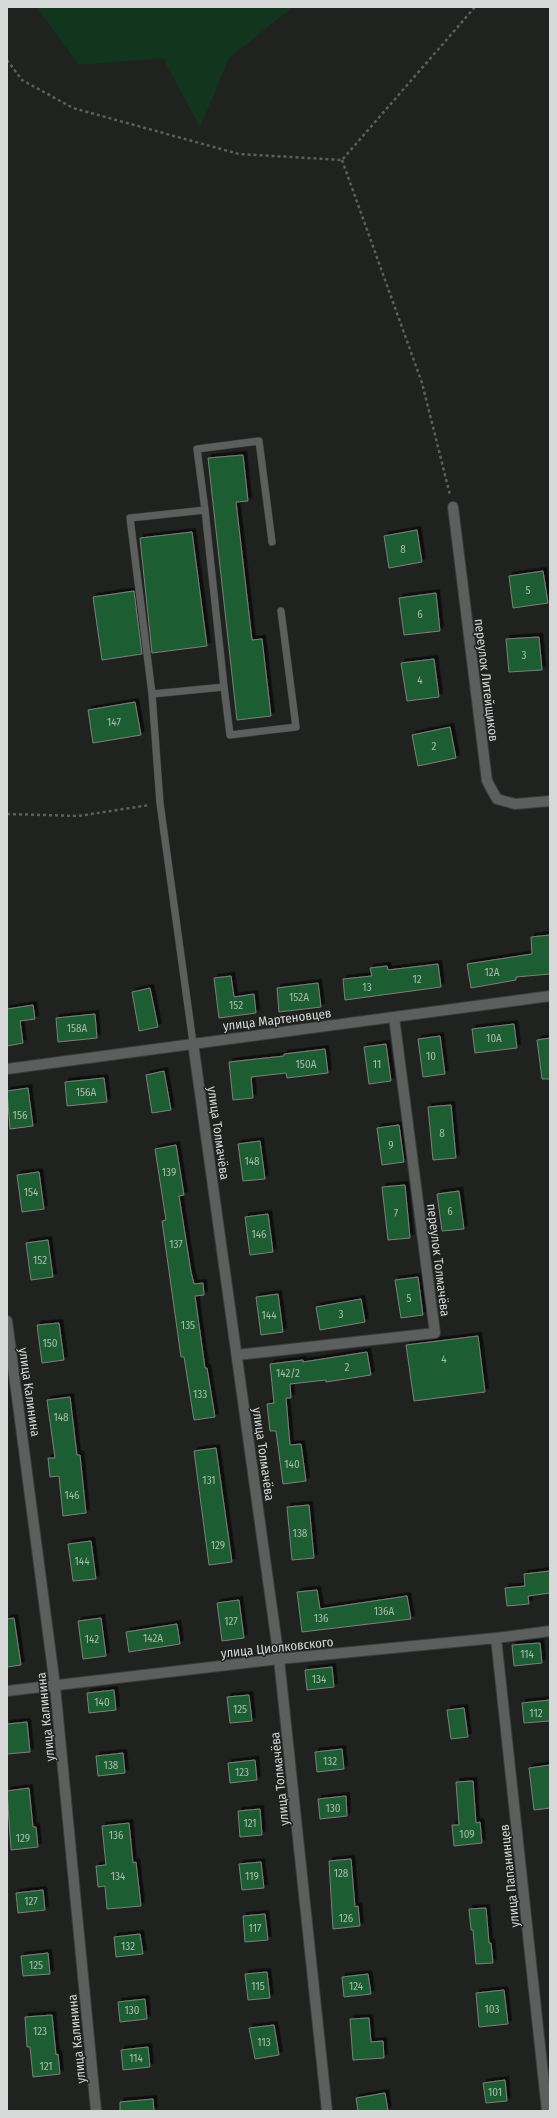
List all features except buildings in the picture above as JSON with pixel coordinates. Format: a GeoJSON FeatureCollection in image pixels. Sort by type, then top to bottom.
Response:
{"type":"FeatureCollection","features":[{"type":"Feature","properties":{"kind":"street","name":"переулок Литейщиков"},"geometry":{"type":"LineString","coordinates":[[453,508],[487,781],[497,799],[515,804],[550,801]]}},
{"type":"Feature","properties":{"kind":"street","name":"улица Мартеновцев"},"geometry":{"type":"LineString","coordinates":[[7,1069],[550,996]]}},
{"type":"Feature","properties":{"kind":"street","name":"переулок Толмачёва"},"geometry":{"type":"LineString","coordinates":[[237,1355],[435,1333],[394,1017]]}},
{"type":"Feature","properties":{"kind":"street","name":"улица Толмачёва"},"geometry":{"type":"LineString","coordinates":[[193,1043],[279,1659],[327,2111]]}},
{"type":"Feature","properties":{"kind":"street","name":"улица Калинина"},"geometry":{"type":"LineString","coordinates":[[7,1321],[55,1686],[96,2111]]}},
{"type":"Feature","properties":{"kind":"street","name":"улица Циолковского"},"geometry":{"type":"LineString","coordinates":[[7,1691],[279,1659],[496,1638],[550,1631]]}},
{"type":"Feature","properties":{"kind":"street","name":"улица Папанинцев"},"geometry":{"type":"LineString","coordinates":[[496,1638],[547,2111]]}},
{"type":"Feature","properties":{"kind":"lane"},"geometry":{"type":"LineString","coordinates":[[272,542],[259,441],[197,449],[230,735],[296,726],[281,611]]}},
{"type":"Feature","properties":{"kind":"lane","name":"улица Толмачёва"},"geometry":{"type":"LineString","coordinates":[[193,1043],[160,803],[152,694],[130,518],[205,510]]}},
{"type":"Feature","properties":{"kind":"lane"},"geometry":{"type":"LineString","coordinates":[[152,694],[224,687]]}},
{"type":"Feature","properties":{"kind":"path"},"geometry":{"type":"LineString","coordinates":[[342,160],[475,7]]}},
{"type":"Feature","properties":{"kind":"path"},"geometry":{"type":"LineString","coordinates":[[7,60],[22,80],[73,108],[239,154],[342,160]]}},
{"type":"Feature","properties":{"kind":"path"},"geometry":{"type":"LineString","coordinates":[[342,160],[422,383],[453,508]]}},
{"type":"Feature","properties":{"kind":"path"},"geometry":{"type":"LineString","coordinates":[[7,814],[78,816],[160,803]]}},
{"type":"Feature","properties":{"kind":"green space"},"geometry":{"type":"Polygon","coordinates":[[[37,7],[293,7],[229,58],[200,127],[163,58],[79,65],[37,7]]]}}]}
